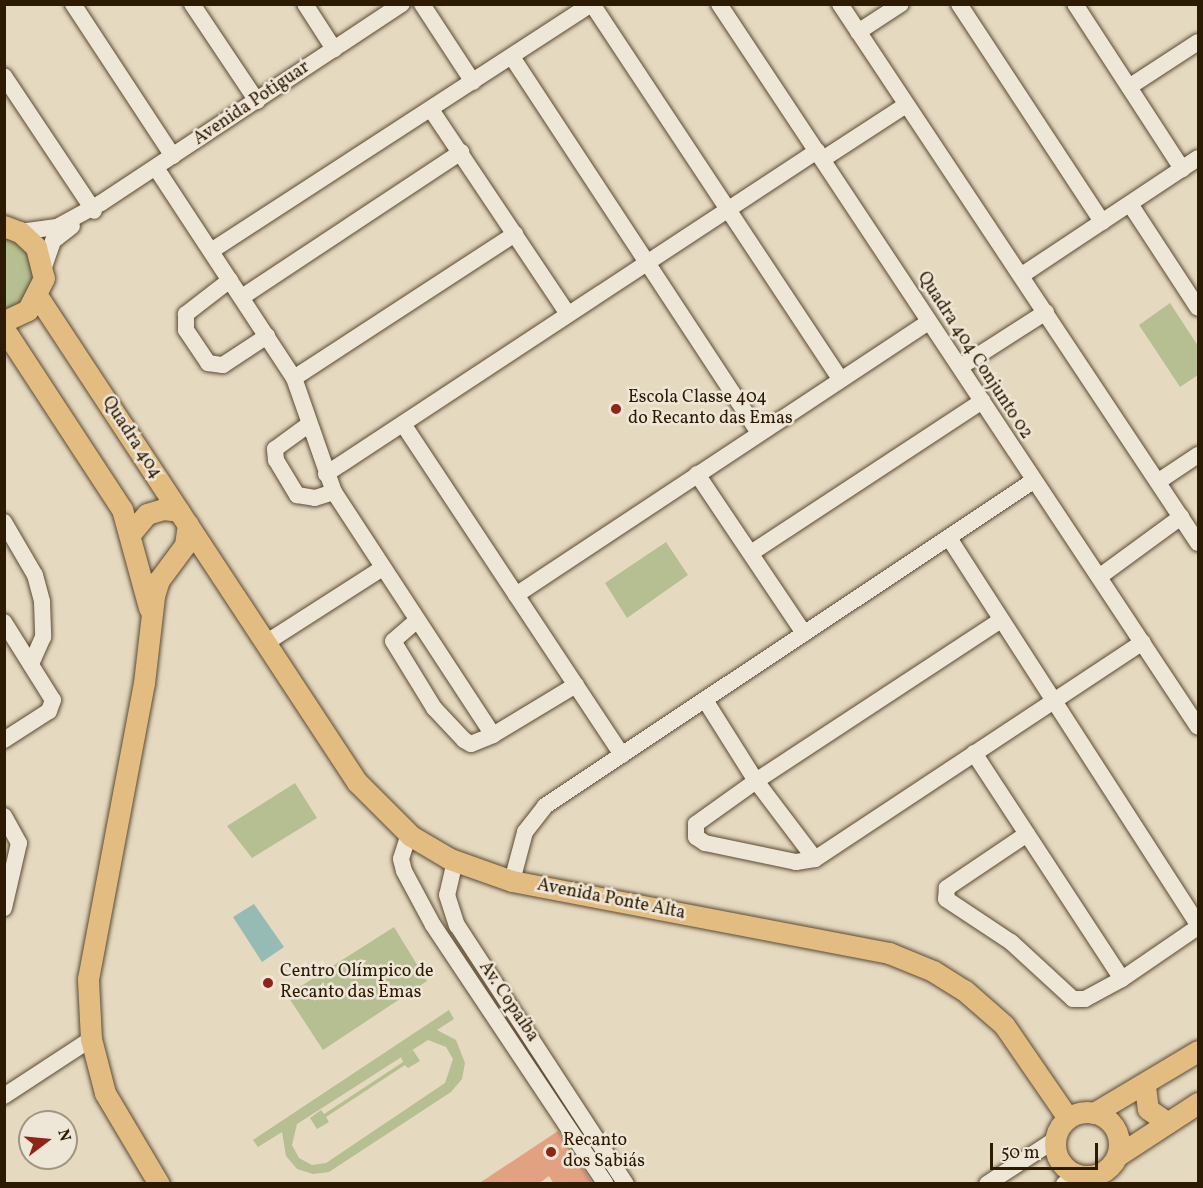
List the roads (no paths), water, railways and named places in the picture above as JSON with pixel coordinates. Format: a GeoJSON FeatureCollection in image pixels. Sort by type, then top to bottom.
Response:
{"type":"FeatureCollection","features":[{"type":"Feature","properties":{"kind":"main road","name":"Avenida Potiguar"},"geometry":{"type":"LineString","coordinates":[[12,229],[36,247],[44,267],[38,297]]}},
{"type":"Feature","properties":{"kind":"main road"},"geometry":{"type":"LineString","coordinates":[[4,321],[28,310],[38,297]]}},
{"type":"Feature","properties":{"kind":"main road","name":"Quadra 404"},"geometry":{"type":"LineString","coordinates":[[38,297],[224,578]]}},
{"type":"Feature","properties":{"kind":"main road"},"geometry":{"type":"LineString","coordinates":[[4,329],[107,481],[134,540],[150,617]]}},
{"type":"Feature","properties":{"kind":"main road"},"geometry":{"type":"LineString","coordinates":[[134,540],[147,514],[163,509],[184,518],[185,545],[159,580],[150,617],[144,682],[91,953],[91,1039],[113,1109],[159,1184]]}},
{"type":"Feature","properties":{"kind":"main road"},"geometry":{"type":"LineString","coordinates":[[134,540],[154,559],[196,564],[224,578]]}},
{"type":"Feature","properties":{"kind":"main road","name":"Avenida Ponte Alta"},"geometry":{"type":"LineString","coordinates":[[224,578],[264,644],[357,782],[409,834],[455,861],[512,881],[889,954],[933,971],[964,990],[1004,1025],[1068,1118]]}},
{"type":"Feature","properties":{"kind":"main road"},"geometry":{"type":"LineString","coordinates":[[1198,1051],[1145,1086],[1094,1113],[1068,1118],[1056,1139],[1057,1156],[1070,1179],[1092,1177],[1112,1170],[1168,1123],[1198,1103]]}},
{"type":"Feature","properties":{"kind":"main road"},"geometry":{"type":"LineString","coordinates":[[1145,1086],[1148,1109],[1168,1123]]}},
{"type":"Feature","properties":{"kind":"main road"},"geometry":{"type":"LineString","coordinates":[[1094,1113],[1114,1127],[1112,1170]]}},
{"type":"Feature","properties":{"kind":"street"},"geometry":{"type":"LineString","coordinates":[[73,4],[173,156]]}},
{"type":"Feature","properties":{"kind":"street"},"geometry":{"type":"LineString","coordinates":[[192,4],[257,101]]}},
{"type":"Feature","properties":{"kind":"street"},"geometry":{"type":"LineString","coordinates":[[305,4],[334,49]]}},
{"type":"Feature","properties":{"kind":"street","name":"Avenida Potiguar"},"geometry":{"type":"LineString","coordinates":[[12,229],[57,226],[95,207],[402,4]]}},
{"type":"Feature","properties":{"kind":"street"},"geometry":{"type":"LineString","coordinates":[[422,4],[473,82]]}},
{"type":"Feature","properties":{"kind":"street"},"geometry":{"type":"LineString","coordinates":[[211,251],[432,111],[591,4],[729,208],[840,379]]}},
{"type":"Feature","properties":{"kind":"street","name":"Quadra 404 Conjunto 02"},"geometry":{"type":"LineString","coordinates":[[719,4],[1198,727]]}},
{"type":"Feature","properties":{"kind":"street"},"geometry":{"type":"LineString","coordinates":[[840,4],[1159,481],[1198,543]]}},
{"type":"Feature","properties":{"kind":"street"},"geometry":{"type":"LineString","coordinates":[[858,32],[901,4]]}},
{"type":"Feature","properties":{"kind":"street"},"geometry":{"type":"LineString","coordinates":[[959,4],[1102,222]]}},
{"type":"Feature","properties":{"kind":"street"},"geometry":{"type":"LineString","coordinates":[[1077,5],[1182,169]]}},
{"type":"Feature","properties":{"kind":"street"},"geometry":{"type":"LineString","coordinates":[[1129,87],[1198,42]]}},
{"type":"Feature","properties":{"kind":"street"},"geometry":{"type":"LineString","coordinates":[[512,57],[758,432]]}},
{"type":"Feature","properties":{"kind":"street"},"geometry":{"type":"LineString","coordinates":[[4,76],[95,207]]}},
{"type":"Feature","properties":{"kind":"street"},"geometry":{"type":"LineString","coordinates":[[326,474],[647,260],[729,208],[906,105]]}},
{"type":"Feature","properties":{"kind":"street"},"geometry":{"type":"LineString","coordinates":[[432,111],[568,314]]}},
{"type":"Feature","properties":{"kind":"street"},"geometry":{"type":"LineString","coordinates":[[242,297],[460,152]]}},
{"type":"Feature","properties":{"kind":"street"},"geometry":{"type":"LineString","coordinates":[[1022,275],[1198,158]]}},
{"type":"Feature","properties":{"kind":"street"},"geometry":{"type":"LineString","coordinates":[[156,168],[294,378],[308,425],[334,492],[415,622],[493,735]]}},
{"type":"Feature","properties":{"kind":"street"},"geometry":{"type":"LineString","coordinates":[[1130,204],[1198,308]]}},
{"type":"Feature","properties":{"kind":"street","name":"Avenida Potiguar"},"geometry":{"type":"LineString","coordinates":[[44,267],[53,241],[95,207]]}},
{"type":"Feature","properties":{"kind":"street"},"geometry":{"type":"LineString","coordinates":[[294,378],[515,234]]}},
{"type":"Feature","properties":{"kind":"street"},"geometry":{"type":"LineString","coordinates":[[230,280],[186,314],[186,330],[208,363],[222,365],[267,336]]}},
{"type":"Feature","properties":{"kind":"street"},"geometry":{"type":"LineString","coordinates":[[960,367],[1046,312]]}},
{"type":"Feature","properties":{"kind":"street"},"geometry":{"type":"LineString","coordinates":[[516,595],[758,432],[928,322]]}},
{"type":"Feature","properties":{"kind":"street"},"geometry":{"type":"LineString","coordinates":[[752,553],[982,401]]}},
{"type":"Feature","properties":{"kind":"street"},"geometry":{"type":"LineString","coordinates":[[403,424],[622,755]]}},
{"type":"Feature","properties":{"kind":"street"},"geometry":{"type":"LineString","coordinates":[[308,425],[275,449],[276,460],[297,495],[315,498],[334,492]]}},
{"type":"Feature","properties":{"kind":"street"},"geometry":{"type":"LineString","coordinates":[[1159,481],[1198,455]]}},
{"type":"Feature","properties":{"kind":"street"},"geometry":{"type":"LineString","coordinates":[[697,474],[804,633]]}},
{"type":"Feature","properties":{"kind":"street"},"geometry":{"type":"LineString","coordinates":[[512,881],[525,832],[535,814],[1034,481]]}},
{"type":"Feature","properties":{"kind":"street"},"geometry":{"type":"LineString","coordinates":[[1099,577],[1181,517]]}},
{"type":"Feature","properties":{"kind":"street"},"geometry":{"type":"LineString","coordinates":[[4,522],[35,575],[42,602],[43,637],[32,664]]}},
{"type":"Feature","properties":{"kind":"street"},"geometry":{"type":"LineString","coordinates":[[949,538],[1198,925],[1122,979],[1085,999],[1073,999],[1011,942],[946,898],[947,888],[1027,834]]}},
{"type":"Feature","properties":{"kind":"street"},"geometry":{"type":"LineString","coordinates":[[264,644],[381,569]]}},
{"type":"Feature","properties":{"kind":"street"},"geometry":{"type":"LineString","coordinates":[[1001,620],[756,781],[696,824],[696,837],[705,843],[796,862],[815,859],[1143,642]]}},
{"type":"Feature","properties":{"kind":"street"},"geometry":{"type":"LineString","coordinates":[[415,622],[393,641],[434,708],[464,740],[471,744],[493,735],[576,685]]}},
{"type":"Feature","properties":{"kind":"street"},"geometry":{"type":"LineString","coordinates":[[4,740],[53,706],[51,693],[5,623]]}},
{"type":"Feature","properties":{"kind":"street"},"geometry":{"type":"LineString","coordinates":[[705,700],[756,781],[815,859]]}},
{"type":"Feature","properties":{"kind":"street"},"geometry":{"type":"LineString","coordinates":[[974,753],[1122,979]]}},
{"type":"Feature","properties":{"kind":"street"},"geometry":{"type":"LineString","coordinates":[[4,816],[17,835],[11,855],[4,908]]}},
{"type":"Feature","properties":{"kind":"street","name":"Av. Copaíba"},"geometry":{"type":"LineString","coordinates":[[409,834],[401,859],[404,871],[433,925],[606,1184]]}},
{"type":"Feature","properties":{"kind":"street","name":"Av. Copaíba"},"geometry":{"type":"LineString","coordinates":[[455,861],[447,895],[457,925],[626,1184]]}},
{"type":"Feature","properties":{"kind":"street"},"geometry":{"type":"LineString","coordinates":[[4,1096],[91,1039]]}},
{"type":"Feature","properties":{"kind":"street"},"geometry":{"type":"LineString","coordinates":[[987,1184],[1056,1139]]}},
{"type":"Feature","properties":{"kind":"water"},"geometry":{"type":"Polygon","coordinates":[[[254,904],[284,947],[262,962],[233,917],[254,904]]]}},
{"type":"Feature","properties":{"kind":"place","name":"Escola Classe 404 do Recanto das Emas"},"geometry":{"type":"Point","coordinates":[616,409]}},
{"type":"Feature","properties":{"kind":"place","name":"Centro Olímpico de Recanto das Emas"},"geometry":{"type":"Point","coordinates":[268,983]}},
{"type":"Feature","properties":{"kind":"place","name":"Recanto dos Sabiás"},"geometry":{"type":"Point","coordinates":[551,1152]}}]}
